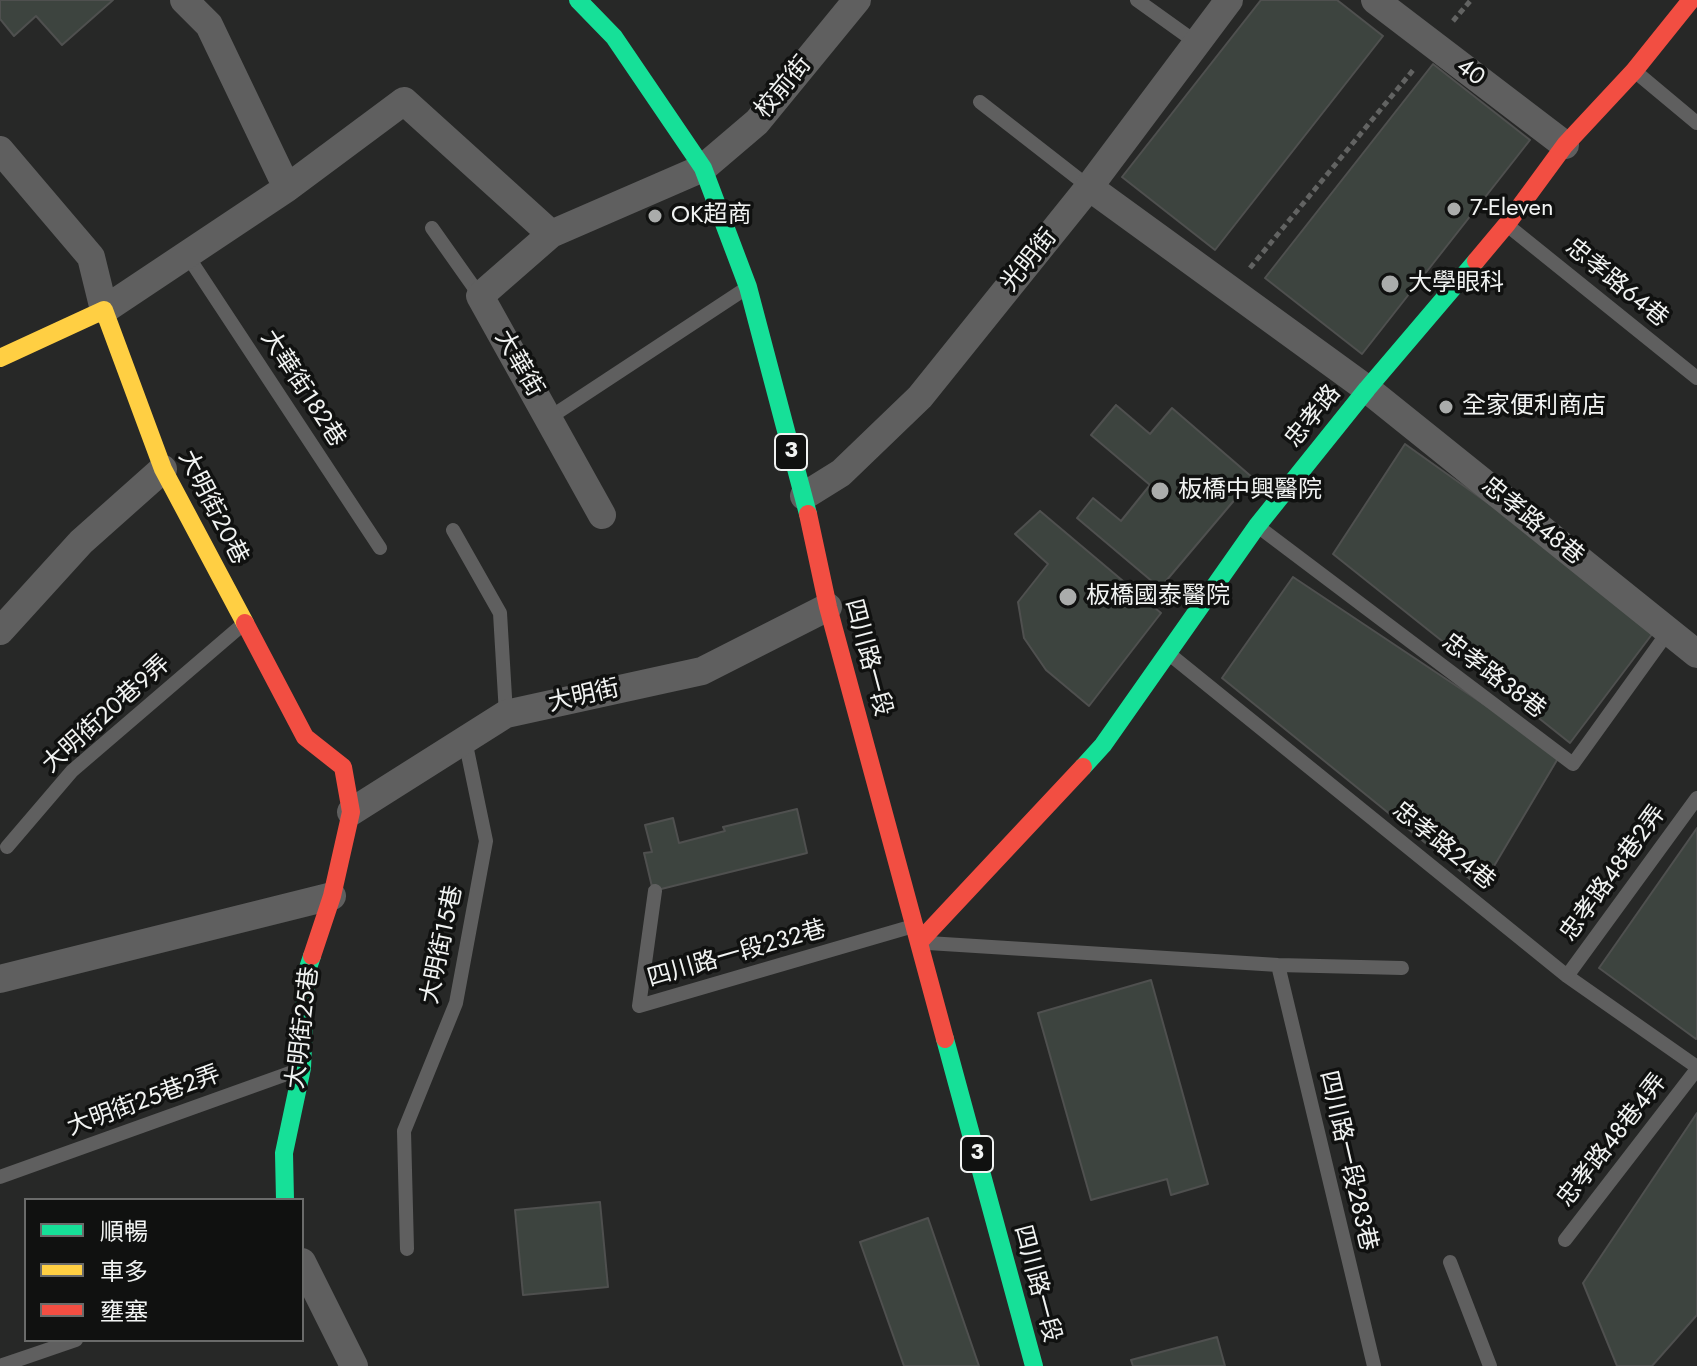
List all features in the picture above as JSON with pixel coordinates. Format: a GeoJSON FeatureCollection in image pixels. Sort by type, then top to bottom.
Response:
{"type":"FeatureCollection","features":[{"type":"Feature","properties":{"kind":"street"},"geometry":{"type":"LineString","coordinates":[[184,0],[209,25],[287,188]]}},
{"type":"Feature","properties":{"kind":"street","name":"四川路一段"},"geometry":{"type":"LineString","coordinates":[[578,0],[614,37],[703,168],[748,287],[804,496],[828,607],[1034,1366]]}},
{"type":"Feature","properties":{"kind":"street","name":"校前街"},"geometry":{"type":"LineString","coordinates":[[703,168],[757,122],[857,0]]}},
{"type":"Feature","properties":{"kind":"street","name":"光明街"},"geometry":{"type":"LineString","coordinates":[[804,496],[841,473],[920,397],[1089,187],[1229,0]]}},
{"type":"Feature","properties":{"kind":"street","name":"40"},"geometry":{"type":"LineString","coordinates":[[1375,0],[1565,145]]}},
{"type":"Feature","properties":{"kind":"street","name":"忠孝路"},"geometry":{"type":"LineString","coordinates":[[916,934],[1103,745],[1257,526],[1367,389],[1507,224],[1565,145],[1634,71],[1691,0]]}},
{"type":"Feature","properties":{"kind":"street"},"geometry":{"type":"LineString","coordinates":[[1,355],[104,310],[287,188],[404,101],[551,234]]}},
{"type":"Feature","properties":{"kind":"street"},"geometry":{"type":"LineString","coordinates":[[0,150],[91,257],[104,310]]}},
{"type":"Feature","properties":{"kind":"street"},"geometry":{"type":"LineString","coordinates":[[480,296],[551,234],[703,168]]}},
{"type":"Feature","properties":{"kind":"street","name":"忠孝路48巷"},"geometry":{"type":"LineString","coordinates":[[1089,187],[1367,389],[1697,654]]}},
{"type":"Feature","properties":{"kind":"street","name":"大華街"},"geometry":{"type":"LineString","coordinates":[[480,296],[602,515]]}},
{"type":"Feature","properties":{"kind":"street","name":"大明街20巷"},"geometry":{"type":"LineString","coordinates":[[104,310],[163,469],[305,737],[343,767],[351,812]]}},
{"type":"Feature","properties":{"kind":"street"},"geometry":{"type":"LineString","coordinates":[[0,631],[81,542],[163,469]]}},
{"type":"Feature","properties":{"kind":"street","name":"大明街"},"geometry":{"type":"LineString","coordinates":[[351,812],[506,714],[702,671],[828,607]]}},
{"type":"Feature","properties":{"kind":"street","name":"大明街25巷"},"geometry":{"type":"LineString","coordinates":[[285,1198],[284,1153],[302,1068],[306,974],[332,896],[351,812]]}},
{"type":"Feature","properties":{"kind":"street"},"geometry":{"type":"LineString","coordinates":[[0,979],[332,896]]}},
{"type":"Feature","properties":{"kind":"street"},"geometry":{"type":"LineString","coordinates":[[304,1267],[354,1366]]}},
{"type":"Feature","properties":{"kind":"lane"},"geometry":{"type":"LineString","coordinates":[[1137,0],[1197,43]]}},
{"type":"Feature","properties":{"kind":"lane"},"geometry":{"type":"LineString","coordinates":[[1634,71],[1697,123]]}},
{"type":"Feature","properties":{"kind":"lane"},"geometry":{"type":"LineString","coordinates":[[980,102],[1089,187]]}},
{"type":"Feature","properties":{"kind":"lane","name":"忠孝路64巷"},"geometry":{"type":"LineString","coordinates":[[1507,224],[1697,378]]}},
{"type":"Feature","properties":{"kind":"lane"},"geometry":{"type":"LineString","coordinates":[[432,228],[480,296]]}},
{"type":"Feature","properties":{"kind":"lane","name":"大華街182巷"},"geometry":{"type":"LineString","coordinates":[[187,255],[380,548]]}},
{"type":"Feature","properties":{"kind":"lane"},"geometry":{"type":"LineString","coordinates":[[549,418],[748,287]]}},
{"type":"Feature","properties":{"kind":"lane","name":"忠孝路38巷"},"geometry":{"type":"LineString","coordinates":[[1257,526],[1573,764],[1668,632]]}},
{"type":"Feature","properties":{"kind":"lane"},"geometry":{"type":"LineString","coordinates":[[453,530],[500,613],[506,714]]}},
{"type":"Feature","properties":{"kind":"lane","name":"大明街20巷9弄"},"geometry":{"type":"LineString","coordinates":[[7,847],[72,771],[245,623]]}},
{"type":"Feature","properties":{"kind":"lane","name":"忠孝路24巷"},"geometry":{"type":"LineString","coordinates":[[1168,653],[1567,976],[1697,1068]]}},
{"type":"Feature","properties":{"kind":"lane","name":"大明街15巷"},"geometry":{"type":"LineString","coordinates":[[407,1249],[404,1131],[456,1003],[486,841],[465,740]]}},
{"type":"Feature","properties":{"kind":"lane","name":"忠孝路48巷2弄"},"geometry":{"type":"LineString","coordinates":[[1567,976],[1697,798]]}},
{"type":"Feature","properties":{"kind":"lane","name":"四川路一段232巷"},"geometry":{"type":"LineString","coordinates":[[655,891],[639,1006],[916,934]]}},
{"type":"Feature","properties":{"kind":"lane"},"geometry":{"type":"LineString","coordinates":[[916,934],[1278,965],[1402,968]]}},
{"type":"Feature","properties":{"kind":"lane","name":"四川路一段283巷"},"geometry":{"type":"LineString","coordinates":[[1278,965],[1374,1366]]}},
{"type":"Feature","properties":{"kind":"lane","name":"大明街25巷2弄"},"geometry":{"type":"LineString","coordinates":[[0,1177],[302,1068]]}},
{"type":"Feature","properties":{"kind":"lane","name":"忠孝路48巷4弄"},"geometry":{"type":"LineString","coordinates":[[1565,1240],[1697,1068]]}},
{"type":"Feature","properties":{"kind":"lane"},"geometry":{"type":"LineString","coordinates":[[1450,1262],[1490,1366]]}},
{"type":"Feature","properties":{"kind":"lane"},"geometry":{"type":"LineString","coordinates":[[0,1366],[70,1342]]}},
{"type":"Feature","properties":{"kind":"path"},"geometry":{"type":"LineString","coordinates":[[1232,291],[1471,0]]}},
{"type":"Feature","properties":{"kind":"building"},"geometry":{"type":"Polygon","coordinates":[[[0,0],[113,0],[62,45],[36,16],[14,36],[0,19],[0,0]]]}},
{"type":"Feature","properties":{"kind":"building"},"geometry":{"type":"Polygon","coordinates":[[[1261,0],[1337,0],[1383,36],[1215,250],[1122,177],[1261,0]]]}},
{"type":"Feature","properties":{"kind":"building"},"geometry":{"type":"Polygon","coordinates":[[[1433,64],[1530,140],[1362,354],[1265,278],[1433,64]]]}},
{"type":"Feature","properties":{"kind":"building","name":"板橋中興醫院"},"geometry":{"type":"Polygon","coordinates":[[[1116,405],[1150,434],[1172,408],[1253,478],[1160,588],[1077,518],[1093,498],[1121,521],[1150,485],[1091,435],[1116,405]]]}},
{"type":"Feature","properties":{"kind":"building"},"geometry":{"type":"Polygon","coordinates":[[[1405,444],[1659,625],[1570,743],[1333,554],[1405,444]]]}},
{"type":"Feature","properties":{"kind":"building","name":"板橋國泰醫院"},"geometry":{"type":"Polygon","coordinates":[[[1040,511],[1161,613],[1089,706],[1046,670],[1024,638],[1018,602],[1048,564],[1015,534],[1040,511]]]}},
{"type":"Feature","properties":{"kind":"building"},"geometry":{"type":"Polygon","coordinates":[[[1293,577],[1560,755],[1481,888],[1222,678],[1293,577]]]}},
{"type":"Feature","properties":{"kind":"building"},"geometry":{"type":"Polygon","coordinates":[[[797,809],[807,853],[653,891],[644,853],[652,852],[645,825],[673,818],[679,843],[725,831],[723,827],[797,809]]]}},
{"type":"Feature","properties":{"kind":"building"},"geometry":{"type":"Polygon","coordinates":[[[1697,828],[1697,1037],[1696,1039],[1599,968],[1697,828]]]}},
{"type":"Feature","properties":{"kind":"building"},"geometry":{"type":"Polygon","coordinates":[[[1151,980],[1208,1184],[1171,1195],[1167,1179],[1091,1200],[1038,1013],[1151,980]]]}},
{"type":"Feature","properties":{"kind":"building"},"geometry":{"type":"Polygon","coordinates":[[[1697,1113],[1697,1315],[1652,1366],[1617,1366],[1583,1283],[1697,1113]]]}},
{"type":"Feature","properties":{"kind":"building"},"geometry":{"type":"Polygon","coordinates":[[[600,1202],[608,1287],[523,1295],[515,1210],[600,1202]]]}},
{"type":"Feature","properties":{"kind":"building"},"geometry":{"type":"Polygon","coordinates":[[[928,1218],[979,1366],[904,1366],[860,1242],[928,1218]]]}},
{"type":"Feature","properties":{"kind":"building"},"geometry":{"type":"Polygon","coordinates":[[[1217,1337],[1225,1366],[1133,1366],[1131,1360],[1217,1337]]]}},
{"type":"Feature","properties":{"kind":"traffic: fast"},"geometry":{"type":"LineString","coordinates":[[578,0],[614,37],[703,168],[748,287],[808,514]]}},
{"type":"Feature","properties":{"kind":"traffic: fast"},"geometry":{"type":"LineString","coordinates":[[1083,767],[1103,745],[1257,526],[1367,389],[1476,261]]}},
{"type":"Feature","properties":{"kind":"traffic: fast"},"geometry":{"type":"LineString","coordinates":[[285,1198],[284,1153],[302,1068],[306,974],[312,956]]}},
{"type":"Feature","properties":{"kind":"traffic: fast"},"geometry":{"type":"LineString","coordinates":[[945,1039],[1034,1366]]}},
{"type":"Feature","properties":{"kind":"traffic: slow"},"geometry":{"type":"LineString","coordinates":[[0,358],[104,310],[163,469],[245,623]]}},
{"type":"Feature","properties":{"kind":"traffic: jam"},"geometry":{"type":"LineString","coordinates":[[1476,261],[1565,145],[1634,71],[1691,0]]}},
{"type":"Feature","properties":{"kind":"traffic: jam"},"geometry":{"type":"LineString","coordinates":[[808,514],[828,607],[945,1039]]}},
{"type":"Feature","properties":{"kind":"traffic: jam"},"geometry":{"type":"LineString","coordinates":[[245,623],[305,737],[343,767],[351,812],[332,896],[312,956]]}},
{"type":"Feature","properties":{"kind":"traffic: jam"},"geometry":{"type":"LineString","coordinates":[[919,942],[1083,767]]}},
{"type":"Feature","properties":{"kind":"place","name":"7-Eleven"},"geometry":{"type":"Point","coordinates":[1454,209]}},
{"type":"Feature","properties":{"kind":"place","name":"OK超商"},"geometry":{"type":"Point","coordinates":[655,216]}},
{"type":"Feature","properties":{"kind":"place","name":"大學眼科"},"geometry":{"type":"Point","coordinates":[1390,284]}},
{"type":"Feature","properties":{"kind":"place","name":"全家便利商店"},"geometry":{"type":"Point","coordinates":[1446,407]}},
{"type":"Feature","properties":{"kind":"place","name":"板橋中興醫院"},"geometry":{"type":"Point","coordinates":[1160,491]}},
{"type":"Feature","properties":{"kind":"place","name":"板橋國泰醫院"},"geometry":{"type":"Point","coordinates":[1068,597]}}]}
